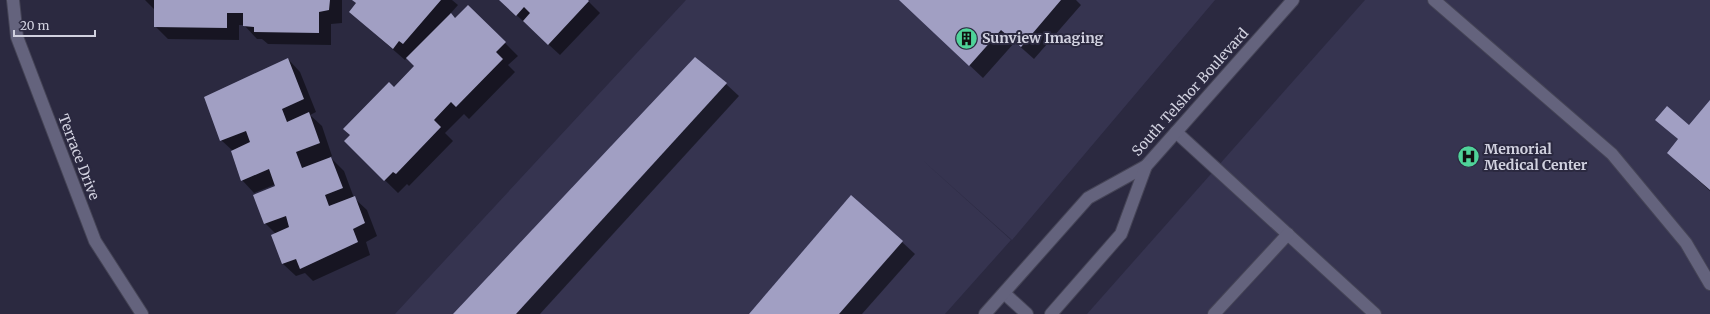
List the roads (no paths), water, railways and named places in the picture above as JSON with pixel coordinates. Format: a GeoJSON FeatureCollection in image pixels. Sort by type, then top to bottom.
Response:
{"type":"FeatureCollection","features":[{"type":"Feature","properties":{"kind":"main road","name":"Terrace Drive"},"geometry":{"type":"LineString","coordinates":[[14,0],[17,37],[95,241],[142,314]]}},
{"type":"Feature","properties":{"kind":"main road","name":"South Telshor Boulevard"},"geometry":{"type":"LineString","coordinates":[[985,314],[1088,198],[1146,166],[1293,0]]}},
{"type":"Feature","properties":{"kind":"main road"},"geometry":{"type":"LineString","coordinates":[[1434,0],[1612,154],[1686,244],[1710,284]]}},
{"type":"Feature","properties":{"kind":"main road"},"geometry":{"type":"LineString","coordinates":[[1176,132],[1375,314]]}},
{"type":"Feature","properties":{"kind":"main road"},"geometry":{"type":"LineString","coordinates":[[1051,314],[1121,234],[1146,166]]}},
{"type":"Feature","properties":{"kind":"main road"},"geometry":{"type":"LineString","coordinates":[[1214,314],[1288,234]]}},
{"type":"Feature","properties":{"kind":"main road"},"geometry":{"type":"LineString","coordinates":[[1004,293],[1027,314]]}},
{"type":"Feature","properties":{"kind":"place","name":"Sunview Imaging"},"geometry":{"type":"Point","coordinates":[967,38]}},
{"type":"Feature","properties":{"kind":"place","name":"Memorial Medical Center"},"geometry":{"type":"Point","coordinates":[1468,157]}}]}
